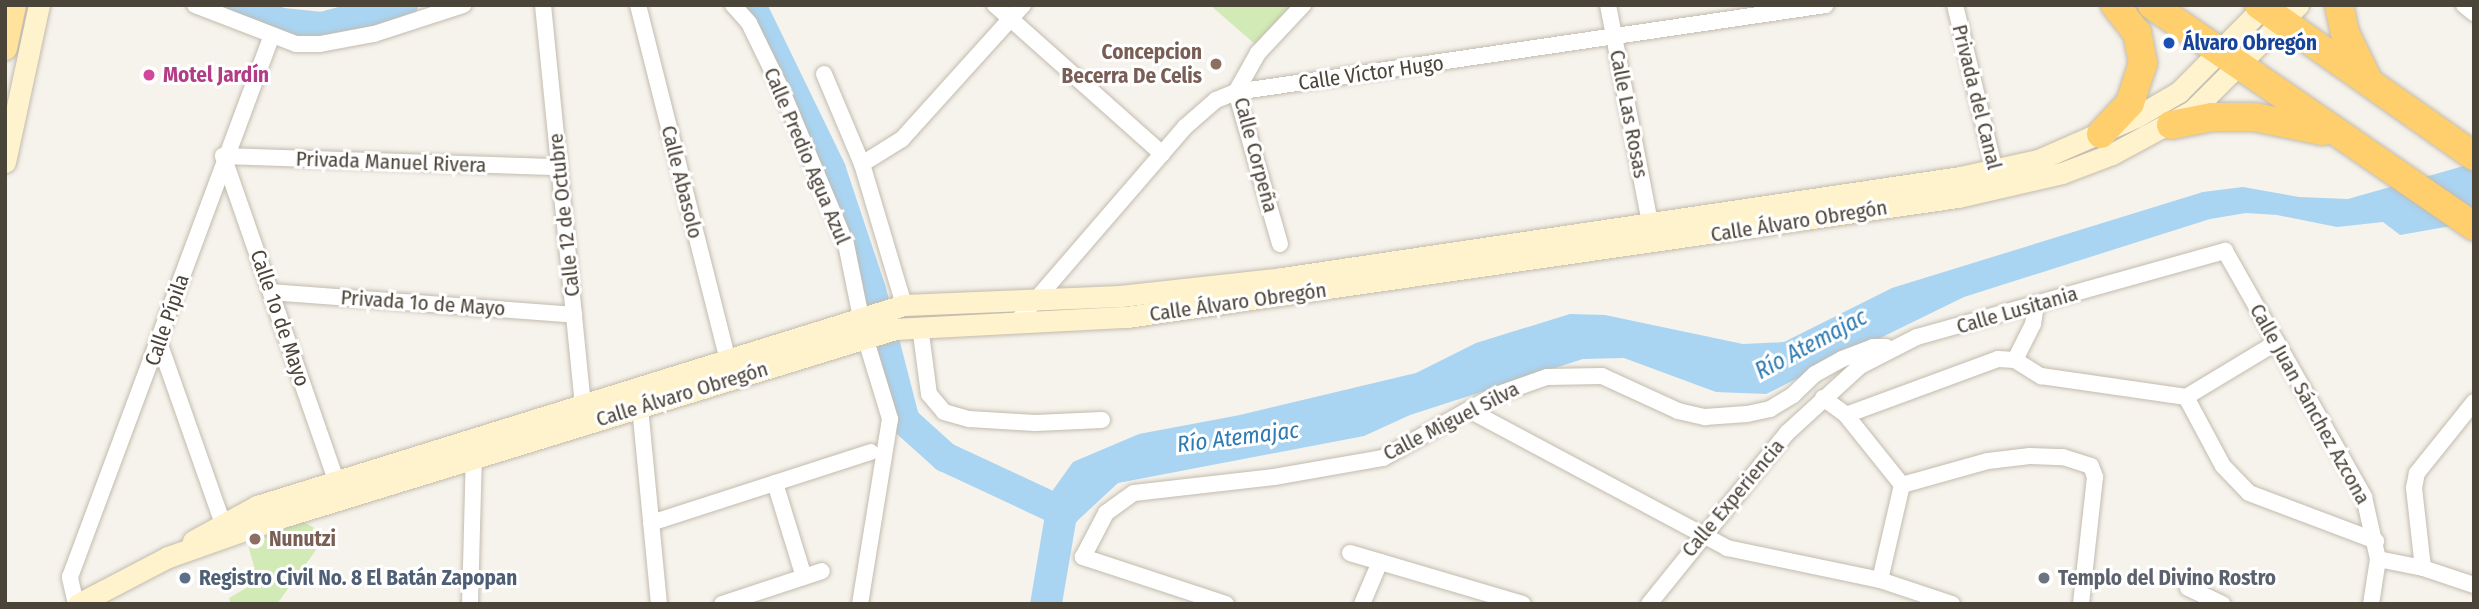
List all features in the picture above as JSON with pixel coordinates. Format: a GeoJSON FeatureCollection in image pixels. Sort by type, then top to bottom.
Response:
{"type":"FeatureCollection","features":[{"type":"Feature","properties":{"kind":"highway"},"geometry":{"type":"LineString","coordinates":[[2101,134],[2130,103],[2143,63],[2137,33],[2115,5]]}},
{"type":"Feature","properties":{"kind":"highway"},"geometry":{"type":"LineString","coordinates":[[2151,5],[2474,226]]}},
{"type":"Feature","properties":{"kind":"highway"},"geometry":{"type":"LineString","coordinates":[[2339,5],[2345,33],[2370,83]]}},
{"type":"Feature","properties":{"kind":"highway"},"geometry":{"type":"LineString","coordinates":[[2274,9],[2370,83],[2470,154]]}},
{"type":"Feature","properties":{"kind":"highway"},"geometry":{"type":"LineString","coordinates":[[2171,125],[2212,117],[2254,117],[2299,124],[2351,141]]}},
{"type":"Feature","properties":{"kind":"main road"},"geometry":{"type":"LineString","coordinates":[[5,48],[15,5]]}},
{"type":"Feature","properties":{"kind":"street"},"geometry":{"type":"LineString","coordinates":[[5,162],[39,5]]}},
{"type":"Feature","properties":{"kind":"street"},"geometry":{"type":"LineString","coordinates":[[195,5],[296,44],[347,40],[463,5]]}},
{"type":"Feature","properties":{"kind":"street","name":"Calle 12 de Octubre"},"geometry":{"type":"LineString","coordinates":[[543,5],[584,413]]}},
{"type":"Feature","properties":{"kind":"street","name":"Calle Abasolo"},"geometry":{"type":"LineString","coordinates":[[638,5],[727,358]]}},
{"type":"Feature","properties":{"kind":"street","name":"Calle Predio Agua Azul"},"geometry":{"type":"LineString","coordinates":[[733,5],[749,23],[782,91],[846,244],[890,419],[860,604]]}},
{"type":"Feature","properties":{"kind":"street"},"geometry":{"type":"LineString","coordinates":[[995,5],[1162,154]]}},
{"type":"Feature","properties":{"kind":"street"},"geometry":{"type":"LineString","coordinates":[[862,164],[902,139],[1023,5]]}},
{"type":"Feature","properties":{"kind":"street","name":"Calle Corpeña"},"geometry":{"type":"LineString","coordinates":[[1280,244],[1236,92],[1249,64],[1303,5]]}},
{"type":"Feature","properties":{"kind":"street","name":"Calle Las Rosas"},"geometry":{"type":"LineString","coordinates":[[1608,5],[1650,223]]}},
{"type":"Feature","properties":{"kind":"street","name":"Calle Víctor Hugo"},"geometry":{"type":"LineString","coordinates":[[1014,324],[1162,154],[1216,100],[1236,92],[1615,39],[1789,8],[1826,5]]}},
{"type":"Feature","properties":{"kind":"street","name":"Privada del Canal"},"geometry":{"type":"LineString","coordinates":[[1955,5],[1997,179]]}},
{"type":"Feature","properties":{"kind":"street"},"geometry":{"type":"LineString","coordinates":[[2464,5],[2474,13]]}},
{"type":"Feature","properties":{"kind":"street","name":"Calle Álvaro Obregón"},"geometry":{"type":"LineString","coordinates":[[225,529],[584,413],[727,358],[900,306],[1120,296],[1282,278],[1650,223],[2062,173],[2171,125],[2274,9]]}},
{"type":"Feature","properties":{"kind":"street","name":"Calle Pípila"},"geometry":{"type":"LineString","coordinates":[[77,604],[70,577],[160,345],[223,156],[272,35]]}},
{"type":"Feature","properties":{"kind":"street","name":"Calle Álvaro Obregón"},"geometry":{"type":"LineString","coordinates":[[584,413],[640,407],[867,336],[911,327],[1127,317],[1469,271],[1997,179],[2101,134],[2179,92],[2230,60]]}},
{"type":"Feature","properties":{"kind":"street","name":"Calle Predio Agua Azul"},"geometry":{"type":"LineString","coordinates":[[824,74],[862,164],[900,306]]}},
{"type":"Feature","properties":{"kind":"street","name":"Privada Manuel Rivera"},"geometry":{"type":"LineString","coordinates":[[223,156],[559,167]]}},
{"type":"Feature","properties":{"kind":"street","name":"Calle 1o de Mayo"},"geometry":{"type":"LineString","coordinates":[[223,156],[336,480]]}},
{"type":"Feature","properties":{"kind":"street","name":"Calle Lusitania"},"geometry":{"type":"LineString","coordinates":[[1823,397],[1891,348],[2225,251]]}},
{"type":"Feature","properties":{"kind":"street","name":"Calle Juan Sánchez Azcona"},"geometry":{"type":"LineString","coordinates":[[2225,251],[2356,481],[2376,541],[2378,559],[2371,604]]}},
{"type":"Feature","properties":{"kind":"street","name":"Privada 1o de Mayo"},"geometry":{"type":"LineString","coordinates":[[271,292],[574,315]]}},
{"type":"Feature","properties":{"kind":"street"},"geometry":{"type":"LineString","coordinates":[[2015,360],[2033,324],[2036,304]]}},
{"type":"Feature","properties":{"kind":"street"},"geometry":{"type":"LineString","coordinates":[[911,327],[929,394],[944,412],[970,419],[1035,423],[1102,420]]}},
{"type":"Feature","properties":{"kind":"street"},"geometry":{"type":"LineString","coordinates":[[1846,415],[1983,363],[2015,360],[2040,376],[2186,397],[2277,342]]}},
{"type":"Feature","properties":{"kind":"street"},"geometry":{"type":"LineString","coordinates":[[160,345],[225,529]]}},
{"type":"Feature","properties":{"kind":"street","name":"Calle Miguel Silva"},"geometry":{"type":"LineString","coordinates":[[1226,604],[1083,557],[1106,513],[1134,493],[1286,475],[1383,458],[1518,384],[1574,374],[1626,385],[1678,411],[1705,417],[1747,414],[1770,409],[1793,396],[1815,374],[1842,359],[1873,347],[1891,348]]}},
{"type":"Feature","properties":{"kind":"street"},"geometry":{"type":"LineString","coordinates":[[1823,397],[1846,415],[1902,485]]}},
{"type":"Feature","properties":{"kind":"street","name":"Calle Experiencia"},"geometry":{"type":"LineString","coordinates":[[1649,604],[1700,535],[1823,397]]}},
{"type":"Feature","properties":{"kind":"street"},"geometry":{"type":"LineString","coordinates":[[2186,397],[2223,466],[2241,488],[2376,541]]}},
{"type":"Feature","properties":{"kind":"street"},"geometry":{"type":"LineString","coordinates":[[2423,568],[2414,488],[2417,473],[2474,402]]}},
{"type":"Feature","properties":{"kind":"street"},"geometry":{"type":"LineString","coordinates":[[640,407],[659,604]]}},
{"type":"Feature","properties":{"kind":"street"},"geometry":{"type":"LineString","coordinates":[[1469,410],[1700,535],[1763,558],[1880,580],[1952,604]]}},
{"type":"Feature","properties":{"kind":"street"},"geometry":{"type":"LineString","coordinates":[[470,604],[474,448]]}},
{"type":"Feature","properties":{"kind":"street","name":"Calle Álvaro Obregón"},"geometry":{"type":"LineString","coordinates":[[77,604],[225,529],[336,480],[474,448]]}},
{"type":"Feature","properties":{"kind":"street"},"geometry":{"type":"LineString","coordinates":[[651,523],[871,452]]}},
{"type":"Feature","properties":{"kind":"street"},"geometry":{"type":"LineString","coordinates":[[1902,485],[1989,461],[2030,456],[2063,457],[2091,466],[2095,477],[2081,604]]}},
{"type":"Feature","properties":{"kind":"street"},"geometry":{"type":"LineString","coordinates":[[775,483],[804,577]]}},
{"type":"Feature","properties":{"kind":"street"},"geometry":{"type":"LineString","coordinates":[[1880,580],[1902,485]]}},
{"type":"Feature","properties":{"kind":"street"},"geometry":{"type":"LineString","coordinates":[[1350,553],[1523,604]]}},
{"type":"Feature","properties":{"kind":"street"},"geometry":{"type":"LineString","coordinates":[[2378,559],[2423,568],[2474,585]]}},
{"type":"Feature","properties":{"kind":"street"},"geometry":{"type":"LineString","coordinates":[[1362,604],[1381,562]]}},
{"type":"Feature","properties":{"kind":"street"},"geometry":{"type":"LineString","coordinates":[[722,604],[822,571]]}},
{"type":"Feature","properties":{"kind":"street"},"geometry":{"type":"LineString","coordinates":[[2188,588],[2222,604]]}},
{"type":"Feature","properties":{"kind":"green space"},"geometry":{"type":"Polygon","coordinates":[[[1210,5],[1292,5],[1256,45],[1210,5]]]}},
{"type":"Feature","properties":{"kind":"green space"},"geometry":{"type":"Polygon","coordinates":[[[299,519],[321,532],[316,550],[277,604],[231,604],[229,598],[258,581],[248,545],[299,519]]]}},
{"type":"Feature","properties":{"kind":"water","name":"Río Atemajac"},"geometry":{"type":"Polygon","coordinates":[[[2474,163],[2474,222],[2400,235],[2383,222],[2337,227],[2277,215],[2246,213],[2210,219],[1964,297],[1766,394],[1716,392],[1624,358],[1583,359],[1410,415],[1364,436],[1118,483],[1076,522],[1062,604],[1030,604],[1048,497],[1073,462],[1139,434],[1240,415],[1416,373],[1476,343],[1570,314],[1605,315],[1743,344],[1784,342],[1892,288],[2203,192],[2243,187],[2299,197],[2348,199],[2474,163]]]}},
{"type":"Feature","properties":{"kind":"waterway"},"geometry":{"type":"LineString","coordinates":[[235,5],[282,23],[322,27],[403,5]]}},
{"type":"Feature","properties":{"kind":"waterway"},"geometry":{"type":"LineString","coordinates":[[751,5],[831,170],[871,290],[905,421],[945,457],[1065,513]]}},
{"type":"Feature","properties":{"kind":"place","name":"Álvaro Obregón"},"geometry":{"type":"Point","coordinates":[2169,43]}},
{"type":"Feature","properties":{"kind":"place","name":"Concepcion Becerra De Celis"},"geometry":{"type":"Point","coordinates":[1216,64]}},
{"type":"Feature","properties":{"kind":"place","name":"Motel Jardín"},"geometry":{"type":"Point","coordinates":[149,75]}},
{"type":"Feature","properties":{"kind":"place","name":"Nunutzi"},"geometry":{"type":"Point","coordinates":[255,539]}},
{"type":"Feature","properties":{"kind":"place","name":"Registro Civil No. 8 El Batán Zapopan"},"geometry":{"type":"Point","coordinates":[185,578]}},
{"type":"Feature","properties":{"kind":"place","name":"Templo del Divino Rostro"},"geometry":{"type":"Point","coordinates":[2044,578]}}]}
